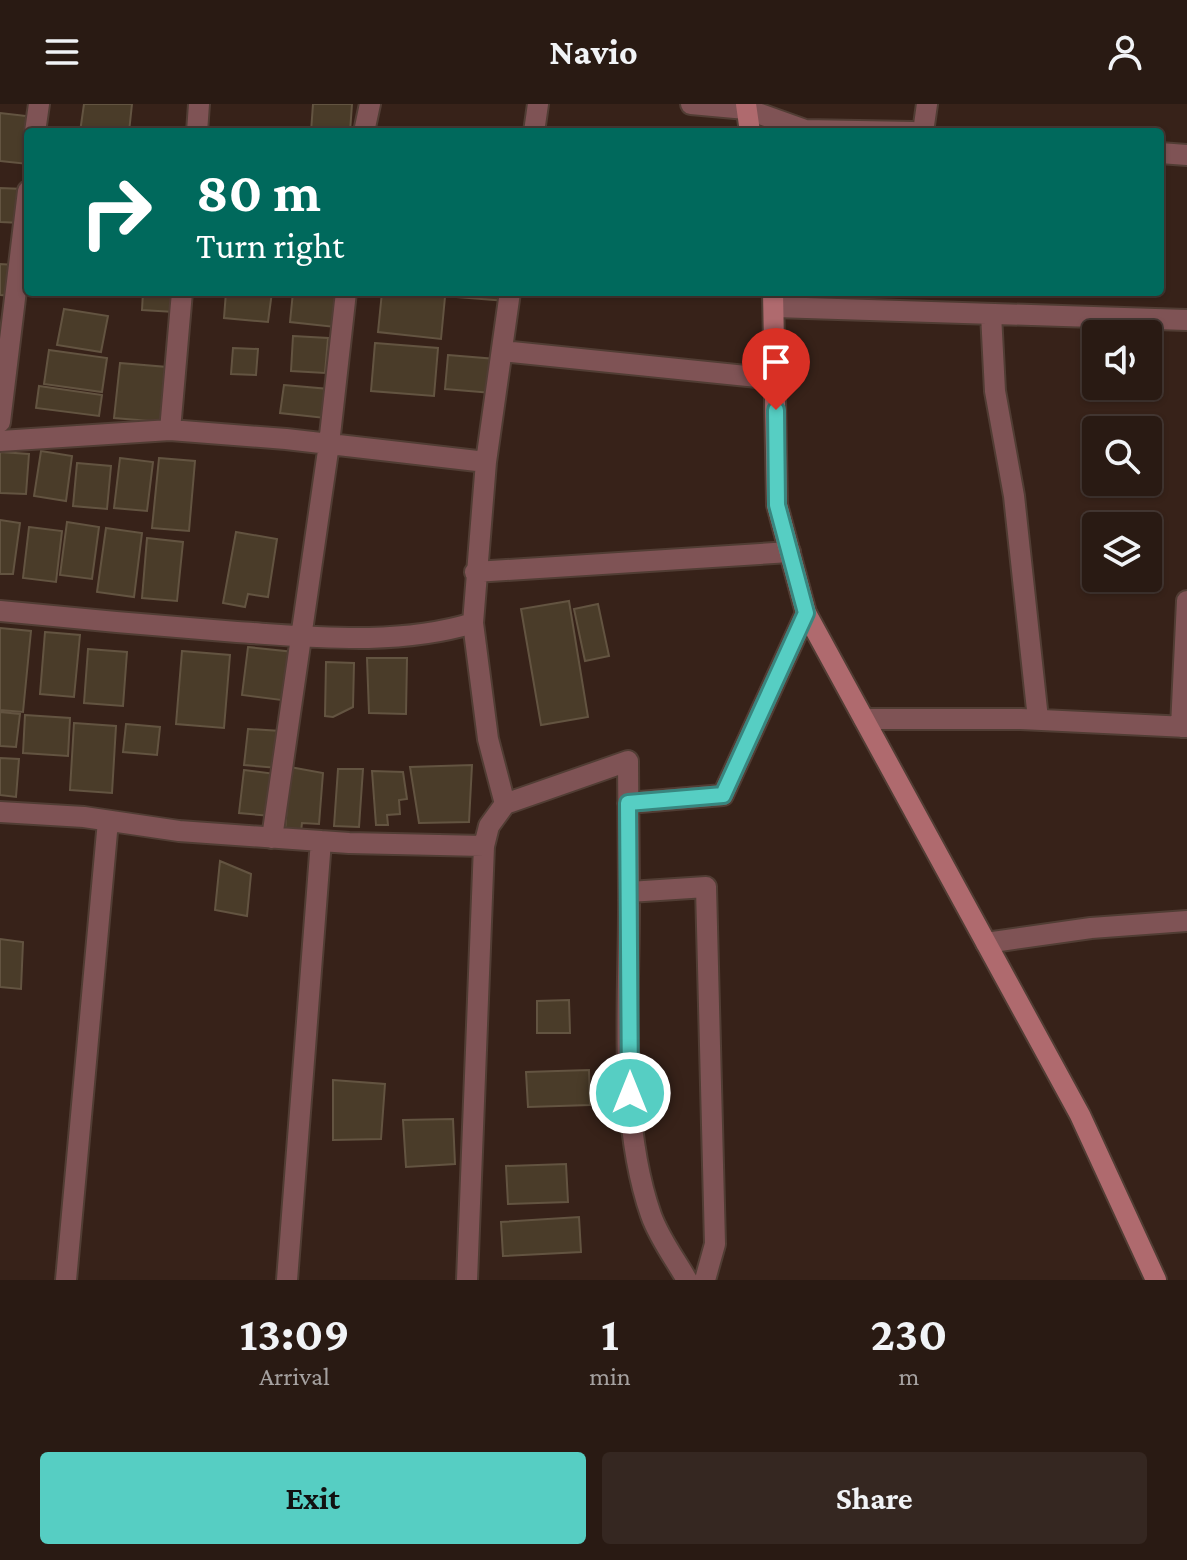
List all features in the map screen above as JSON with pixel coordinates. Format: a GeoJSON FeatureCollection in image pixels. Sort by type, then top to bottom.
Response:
{"type":"FeatureCollection","features":[{"type":"Feature","properties":{"kind":"street"},"geometry":{"type":"LineString","coordinates":[[36,128],[39,104]]}},
{"type":"Feature","properties":{"kind":"street"},"geometry":{"type":"LineString","coordinates":[[197,128],[199,104]]}},
{"type":"Feature","properties":{"kind":"street"},"geometry":{"type":"LineString","coordinates":[[365,128],[370,104]]}},
{"type":"Feature","properties":{"kind":"street"},"geometry":{"type":"LineString","coordinates":[[535,128],[538,104]]}},
{"type":"Feature","properties":{"kind":"street"},"geometry":{"type":"LineString","coordinates":[[691,104],[746,106],[800,128]]}},
{"type":"Feature","properties":{"kind":"street"},"geometry":{"type":"LineString","coordinates":[[924,128],[927,104]]}},
{"type":"Feature","properties":{"kind":"street"},"geometry":{"type":"LineString","coordinates":[[746,106],[749,128]]}},
{"type":"Feature","properties":{"kind":"street"},"geometry":{"type":"LineString","coordinates":[[1164,153],[1187,155]]}},
{"type":"Feature","properties":{"kind":"street"},"geometry":{"type":"LineString","coordinates":[[0,422],[24,224]]}},
{"type":"Feature","properties":{"kind":"street"},"geometry":{"type":"LineString","coordinates":[[170,430],[182,296]]}},
{"type":"Feature","properties":{"kind":"street"},"geometry":{"type":"LineString","coordinates":[[272,838],[329,444],[346,296]]}},
{"type":"Feature","properties":{"kind":"street"},"geometry":{"type":"LineString","coordinates":[[505,804],[488,739],[473,623],[486,462],[509,296]]}},
{"type":"Feature","properties":{"kind":"street"},"geometry":{"type":"LineString","coordinates":[[1156,1280],[1080,1115],[806,613],[777,505],[774,300],[991,314],[1187,320]]}},
{"type":"Feature","properties":{"kind":"street"},"geometry":{"type":"LineString","coordinates":[[991,314],[995,391],[1014,496],[1038,719]]}},
{"type":"Feature","properties":{"kind":"street"},"geometry":{"type":"LineString","coordinates":[[502,351],[776,379]]}},
{"type":"Feature","properties":{"kind":"street"},"geometry":{"type":"LineString","coordinates":[[0,441],[170,430],[486,462]]}},
{"type":"Feature","properties":{"kind":"street"},"geometry":{"type":"LineString","coordinates":[[475,572],[790,552]]}},
{"type":"Feature","properties":{"kind":"street"},"geometry":{"type":"LineString","coordinates":[[864,719],[1038,719],[1184,727],[1187,601]]}},
{"type":"Feature","properties":{"kind":"street"},"geometry":{"type":"LineString","coordinates":[[0,611],[301,636],[389,637],[442,633],[473,623]]}},
{"type":"Feature","properties":{"kind":"street"},"geometry":{"type":"LineString","coordinates":[[628,803],[723,795],[806,613]]}},
{"type":"Feature","properties":{"kind":"street"},"geometry":{"type":"LineString","coordinates":[[467,1280],[484,846],[489,826],[505,804],[628,761],[630,1093],[639,1175],[652,1219],[687,1280]]}},
{"type":"Feature","properties":{"kind":"street"},"geometry":{"type":"LineString","coordinates":[[0,812],[272,838],[484,846]]}},
{"type":"Feature","properties":{"kind":"street"},"geometry":{"type":"LineString","coordinates":[[66,1280],[108,821]]}},
{"type":"Feature","properties":{"kind":"street"},"geometry":{"type":"LineString","coordinates":[[287,1280],[321,841]]}},
{"type":"Feature","properties":{"kind":"street"},"geometry":{"type":"LineString","coordinates":[[629,892],[706,887],[715,1244],[705,1280]]}},
{"type":"Feature","properties":{"kind":"street"},"geometry":{"type":"LineString","coordinates":[[986,943],[1091,928],[1187,921]]}},
{"type":"Feature","properties":{"kind":"building"},"geometry":{"type":"Polygon","coordinates":[[[84,104],[132,104],[129,128],[81,128],[84,104]]]}},
{"type":"Feature","properties":{"kind":"building"},"geometry":{"type":"Polygon","coordinates":[[[313,104],[352,104],[350,128],[311,128],[313,104]]]}},
{"type":"Feature","properties":{"kind":"building"},"geometry":{"type":"Polygon","coordinates":[[[0,113],[35,117],[30,128],[24,128],[24,164],[0,161],[0,113]]]}},
{"type":"Feature","properties":{"kind":"building"},"geometry":{"type":"Polygon","coordinates":[[[0,188],[24,189],[22,223],[0,222],[0,188]]]}},
{"type":"Feature","properties":{"kind":"building"},"geometry":{"type":"Polygon","coordinates":[[[0,264],[15,265],[12,296],[0,295],[0,264]]]}},
{"type":"Feature","properties":{"kind":"building"},"geometry":{"type":"Polygon","coordinates":[[[143,296],[175,296],[174,312],[142,310],[143,296]]]}},
{"type":"Feature","properties":{"kind":"building"},"geometry":{"type":"Polygon","coordinates":[[[226,296],[271,296],[268,322],[224,318],[226,296]]]}},
{"type":"Feature","properties":{"kind":"building"},"geometry":{"type":"Polygon","coordinates":[[[293,296],[339,296],[335,327],[290,322],[293,296]]]}},
{"type":"Feature","properties":{"kind":"building"},"geometry":{"type":"Polygon","coordinates":[[[382,296],[445,297],[441,339],[378,332],[382,296]]]}},
{"type":"Feature","properties":{"kind":"building"},"geometry":{"type":"Polygon","coordinates":[[[457,296],[507,296],[506,301],[457,296]]]}},
{"type":"Feature","properties":{"kind":"building"},"geometry":{"type":"Polygon","coordinates":[[[64,309],[108,316],[101,352],[57,345],[64,309]]]}},
{"type":"Feature","properties":{"kind":"building"},"geometry":{"type":"Polygon","coordinates":[[[293,336],[328,338],[325,373],[291,371],[293,336]]]}},
{"type":"Feature","properties":{"kind":"building"},"geometry":{"type":"Polygon","coordinates":[[[375,343],[438,348],[434,396],[371,391],[375,343]]]}},
{"type":"Feature","properties":{"kind":"building"},"geometry":{"type":"Polygon","coordinates":[[[233,348],[258,349],[256,375],[231,374],[233,348]]]}},
{"type":"Feature","properties":{"kind":"building"},"geometry":{"type":"Polygon","coordinates":[[[49,350],[107,358],[102,392],[44,384],[49,350]]]}},
{"type":"Feature","properties":{"kind":"building"},"geometry":{"type":"Polygon","coordinates":[[[448,355],[496,359],[492,393],[445,389],[448,355]]]}},
{"type":"Feature","properties":{"kind":"building"},"geometry":{"type":"Polygon","coordinates":[[[120,363],[167,367],[162,422],[114,418],[120,363]]]}},
{"type":"Feature","properties":{"kind":"building"},"geometry":{"type":"Polygon","coordinates":[[[284,385],[329,389],[325,418],[280,413],[284,385]]]}},
{"type":"Feature","properties":{"kind":"building"},"geometry":{"type":"Polygon","coordinates":[[[39,386],[102,395],[99,416],[36,408],[39,386]]]}},
{"type":"Feature","properties":{"kind":"building"},"geometry":{"type":"Polygon","coordinates":[[[41,451],[72,456],[66,501],[34,496],[41,451]]]}},
{"type":"Feature","properties":{"kind":"building"},"geometry":{"type":"Polygon","coordinates":[[[0,452],[29,454],[26,494],[0,493],[0,452]]]}},
{"type":"Feature","properties":{"kind":"building"},"geometry":{"type":"Polygon","coordinates":[[[120,458],[153,462],[147,511],[114,508],[120,458]]]}},
{"type":"Feature","properties":{"kind":"building"},"geometry":{"type":"Polygon","coordinates":[[[159,458],[195,461],[189,531],[152,528],[159,458]]]}},
{"type":"Feature","properties":{"kind":"building"},"geometry":{"type":"Polygon","coordinates":[[[77,463],[111,466],[107,509],[73,506],[77,463]]]}},
{"type":"Feature","properties":{"kind":"building"},"geometry":{"type":"Polygon","coordinates":[[[0,520],[20,523],[13,574],[0,574],[0,520]]]}},
{"type":"Feature","properties":{"kind":"building"},"geometry":{"type":"Polygon","coordinates":[[[67,522],[99,527],[92,579],[60,575],[67,522]]]}},
{"type":"Feature","properties":{"kind":"building"},"geometry":{"type":"Polygon","coordinates":[[[29,527],[62,531],[56,582],[23,578],[29,527]]]}},
{"type":"Feature","properties":{"kind":"building"},"geometry":{"type":"Polygon","coordinates":[[[106,528],[142,533],[134,597],[97,592],[106,528]]]}},
{"type":"Feature","properties":{"kind":"building"},"geometry":{"type":"Polygon","coordinates":[[[236,532],[277,539],[268,597],[248,594],[245,607],[223,603],[236,532]]]}},
{"type":"Feature","properties":{"kind":"building"},"geometry":{"type":"Polygon","coordinates":[[[147,538],[183,542],[177,601],[142,598],[147,538]]]}},
{"type":"Feature","properties":{"kind":"building"},"geometry":{"type":"Polygon","coordinates":[[[569,601],[588,717],[541,725],[521,609],[569,601]]]}},
{"type":"Feature","properties":{"kind":"building"},"geometry":{"type":"Polygon","coordinates":[[[598,604],[609,656],[585,661],[574,609],[598,604]]]}},
{"type":"Feature","properties":{"kind":"building"},"geometry":{"type":"Polygon","coordinates":[[[0,628],[31,631],[23,712],[0,710],[0,628]]]}},
{"type":"Feature","properties":{"kind":"building"},"geometry":{"type":"Polygon","coordinates":[[[45,632],[80,635],[74,697],[40,694],[45,632]]]}},
{"type":"Feature","properties":{"kind":"building"},"geometry":{"type":"Polygon","coordinates":[[[248,647],[294,652],[289,701],[242,695],[248,647]]]}},
{"type":"Feature","properties":{"kind":"building"},"geometry":{"type":"Polygon","coordinates":[[[88,649],[127,652],[123,706],[84,703],[88,649]]]}},
{"type":"Feature","properties":{"kind":"building"},"geometry":{"type":"Polygon","coordinates":[[[182,651],[230,655],[224,728],[176,724],[182,651]]]}},
{"type":"Feature","properties":{"kind":"building"},"geometry":{"type":"Polygon","coordinates":[[[367,658],[407,658],[406,714],[369,713],[367,658]]]}},
{"type":"Feature","properties":{"kind":"building"},"geometry":{"type":"Polygon","coordinates":[[[326,662],[354,663],[353,707],[333,717],[325,716],[326,662]]]}},
{"type":"Feature","properties":{"kind":"building"},"geometry":{"type":"Polygon","coordinates":[[[0,712],[20,714],[16,747],[0,746],[0,712]]]}},
{"type":"Feature","properties":{"kind":"building"},"geometry":{"type":"Polygon","coordinates":[[[25,715],[70,718],[68,756],[23,753],[25,715]]]}},
{"type":"Feature","properties":{"kind":"building"},"geometry":{"type":"Polygon","coordinates":[[[74,723],[116,726],[112,793],[70,790],[74,723]]]}},
{"type":"Feature","properties":{"kind":"building"},"geometry":{"type":"Polygon","coordinates":[[[126,724],[160,727],[157,755],[123,752],[126,724]]]}},
{"type":"Feature","properties":{"kind":"building"},"geometry":{"type":"Polygon","coordinates":[[[248,729],[281,731],[278,768],[244,765],[248,729]]]}},
{"type":"Feature","properties":{"kind":"building"},"geometry":{"type":"Polygon","coordinates":[[[0,758],[19,759],[16,797],[0,795],[0,758]]]}},
{"type":"Feature","properties":{"kind":"building"},"geometry":{"type":"Polygon","coordinates":[[[472,765],[469,822],[419,823],[410,767],[472,765]]]}},
{"type":"Feature","properties":{"kind":"building"},"geometry":{"type":"Polygon","coordinates":[[[290,767],[323,773],[319,824],[302,823],[301,832],[285,831],[290,767]]]}},
{"type":"Feature","properties":{"kind":"building"},"geometry":{"type":"Polygon","coordinates":[[[338,769],[363,769],[359,827],[334,826],[338,769]]]}},
{"type":"Feature","properties":{"kind":"building"},"geometry":{"type":"Polygon","coordinates":[[[244,770],[276,774],[271,816],[239,813],[244,770]]]}},
{"type":"Feature","properties":{"kind":"building"},"geometry":{"type":"Polygon","coordinates":[[[372,771],[403,772],[407,799],[399,800],[400,814],[387,815],[388,825],[376,825],[372,771]]]}},
{"type":"Feature","properties":{"kind":"building"},"geometry":{"type":"Polygon","coordinates":[[[220,861],[251,874],[247,916],[215,910],[220,861]]]}},
{"type":"Feature","properties":{"kind":"building"},"geometry":{"type":"Polygon","coordinates":[[[0,939],[23,942],[21,989],[0,987],[0,939]]]}},
{"type":"Feature","properties":{"kind":"building"},"geometry":{"type":"Polygon","coordinates":[[[569,1000],[570,1033],[537,1033],[537,1001],[569,1000]]]}},
{"type":"Feature","properties":{"kind":"building"},"geometry":{"type":"Polygon","coordinates":[[[589,1070],[590,1105],[528,1107],[526,1072],[589,1070]]]}},
{"type":"Feature","properties":{"kind":"building"},"geometry":{"type":"Polygon","coordinates":[[[333,1080],[385,1084],[381,1139],[333,1140],[333,1080]]]}},
{"type":"Feature","properties":{"kind":"building"},"geometry":{"type":"Polygon","coordinates":[[[453,1119],[455,1164],[406,1167],[403,1120],[453,1119]]]}},
{"type":"Feature","properties":{"kind":"building"},"geometry":{"type":"Polygon","coordinates":[[[566,1164],[568,1202],[508,1204],[506,1166],[566,1164]]]}},
{"type":"Feature","properties":{"kind":"building"},"geometry":{"type":"Polygon","coordinates":[[[579,1217],[581,1252],[503,1256],[501,1222],[579,1217]]]}},
{"type":"Feature","properties":{"kind":"route"},"geometry":{"type":"LineString","coordinates":[[630,1093],[628,803],[723,795],[806,613],[777,505],[776,410]]}}]}
